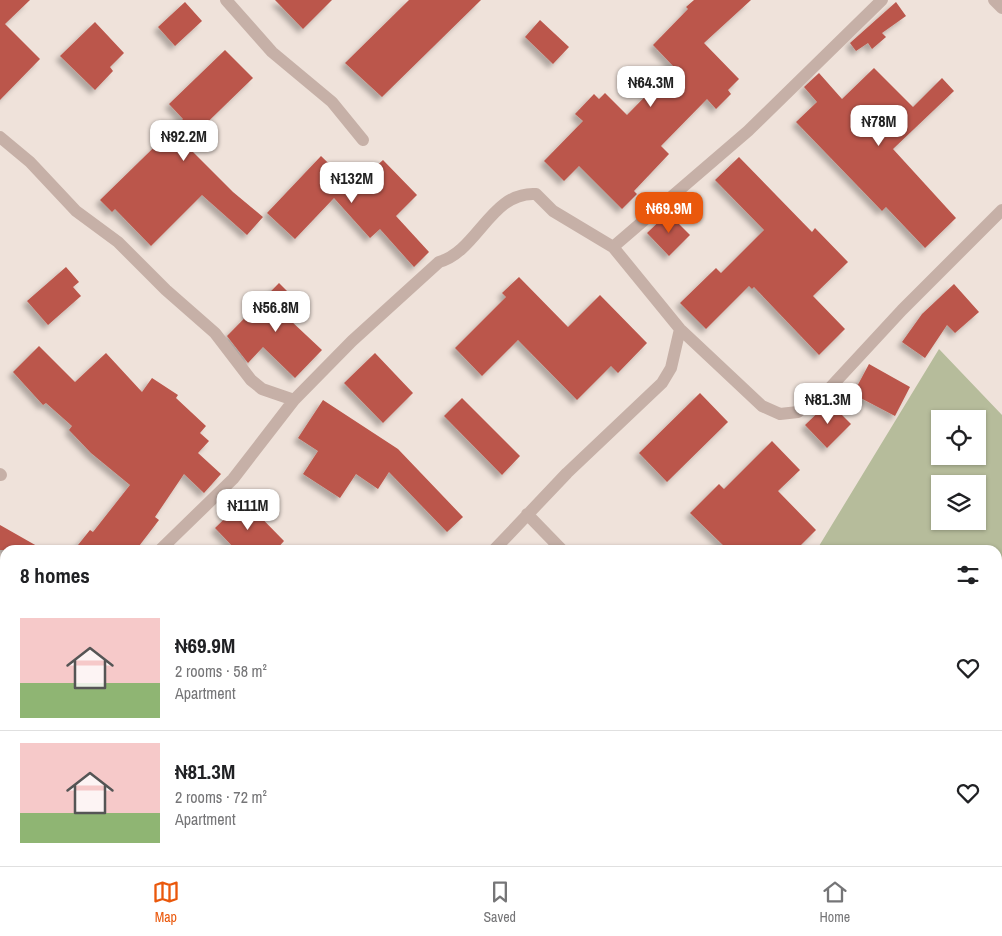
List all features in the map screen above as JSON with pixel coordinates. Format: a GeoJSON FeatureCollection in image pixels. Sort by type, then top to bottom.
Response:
{"type":"FeatureCollection","features":[{"type":"Feature","properties":{"kind":"street"},"geometry":{"type":"LineString","coordinates":[[226,0],[272,52],[332,102],[363,140]]}},
{"type":"Feature","properties":{"kind":"street"},"geometry":{"type":"LineString","coordinates":[[613,247],[748,131],[882,0]]}},
{"type":"Feature","properties":{"kind":"street"},"geometry":{"type":"LineString","coordinates":[[994,0],[1002,8]]}},
{"type":"Feature","properties":{"kind":"street"},"geometry":{"type":"LineString","coordinates":[[0,137],[30,162],[76,211],[118,242],[166,290],[215,333],[251,380],[262,389],[294,400]]}},
{"type":"Feature","properties":{"kind":"street"},"geometry":{"type":"LineString","coordinates":[[165,545],[233,479],[294,400],[352,341],[439,262],[455,256],[495,211],[523,193],[536,194],[553,211],[613,247],[680,329],[762,406],[780,414],[798,412],[827,391],[902,310],[1002,210]]}},
{"type":"Feature","properties":{"kind":"street"},"geometry":{"type":"LineString","coordinates":[[499,545],[527,514],[662,383],[670,368],[680,329]]}},
{"type":"Feature","properties":{"kind":"street"},"geometry":{"type":"LineString","coordinates":[[527,514],[557,545]]}},
{"type":"Feature","properties":{"kind":"green space"},"geometry":{"type":"Polygon","coordinates":[[[939,349],[1002,415],[1002,545],[820,545],[939,349]]]}},
{"type":"Feature","properties":{"kind":"building"},"geometry":{"type":"Polygon","coordinates":[[[0,0],[30,0],[5,24],[40,59],[0,100],[0,0]]]}},
{"type":"Feature","properties":{"kind":"building"},"geometry":{"type":"Polygon","coordinates":[[[275,0],[332,0],[303,29],[275,0]]]}},
{"type":"Feature","properties":{"kind":"building"},"geometry":{"type":"Polygon","coordinates":[[[409,0],[481,0],[382,97],[345,63],[409,0]]]}},
{"type":"Feature","properties":{"kind":"building"},"geometry":{"type":"Polygon","coordinates":[[[694,0],[751,0],[704,43],[739,79],[728,90],[731,94],[716,109],[707,99],[661,146],[669,154],[634,191],[637,194],[622,209],[579,166],[564,181],[544,161],[583,121],[575,114],[594,94],[599,99],[605,93],[627,115],[674,67],[653,45],[688,9],[686,7],[694,0]]]}},
{"type":"Feature","properties":{"kind":"building"},"geometry":{"type":"Polygon","coordinates":[[[185,2],[202,21],[175,46],[158,27],[185,2]]]}},
{"type":"Feature","properties":{"kind":"building"},"geometry":{"type":"Polygon","coordinates":[[[896,2],[906,16],[882,33],[886,37],[872,49],[868,43],[856,51],[850,43],[896,2]]]}},
{"type":"Feature","properties":{"kind":"building"},"geometry":{"type":"Polygon","coordinates":[[[540,20],[569,47],[553,64],[525,37],[540,20]]]}},
{"type":"Feature","properties":{"kind":"building"},"geometry":{"type":"Polygon","coordinates":[[[95,22],[124,53],[110,67],[113,71],[95,90],[60,56],[95,22]]]}},
{"type":"Feature","properties":{"kind":"building"},"geometry":{"type":"Polygon","coordinates":[[[225,50],[253,78],[185,144],[233,192],[263,217],[247,235],[202,195],[151,246],[115,209],[112,212],[100,200],[183,119],[169,104],[225,50]]]}},
{"type":"Feature","properties":{"kind":"building"},"geometry":{"type":"Polygon","coordinates":[[[874,68],[913,107],[942,78],[954,91],[893,149],[956,218],[925,248],[886,207],[882,211],[796,122],[817,102],[804,87],[819,73],[842,99],[874,68]]]}},
{"type":"Feature","properties":{"kind":"building"},"geometry":{"type":"Polygon","coordinates":[[[321,156],[353,187],[383,160],[417,195],[396,216],[429,252],[414,267],[380,229],[370,238],[334,198],[295,239],[267,213],[321,156]]]}},
{"type":"Feature","properties":{"kind":"building"},"geometry":{"type":"Polygon","coordinates":[[[739,157],[812,232],[815,228],[848,262],[813,296],[845,329],[819,355],[754,287],[752,289],[749,286],[706,329],[680,303],[716,268],[721,273],[764,230],[715,180],[739,157]]]}},
{"type":"Feature","properties":{"kind":"building"},"geometry":{"type":"Polygon","coordinates":[[[668,213],[690,235],[669,256],[647,233],[668,213]]]}},
{"type":"Feature","properties":{"kind":"building"},"geometry":{"type":"Polygon","coordinates":[[[66,267],[79,282],[73,287],[81,296],[48,325],[27,301],[66,267]]]}},
{"type":"Feature","properties":{"kind":"building"},"geometry":{"type":"Polygon","coordinates":[[[519,277],[568,327],[600,295],[647,343],[618,373],[611,366],[577,400],[518,340],[482,376],[455,348],[506,297],[502,293],[519,277]]]}},
{"type":"Feature","properties":{"kind":"building"},"geometry":{"type":"Polygon","coordinates":[[[279,283],[303,307],[290,320],[322,350],[295,378],[263,347],[248,363],[227,336],[279,283]]]}},
{"type":"Feature","properties":{"kind":"building"},"geometry":{"type":"Polygon","coordinates":[[[954,284],[979,312],[955,333],[947,325],[925,358],[902,342],[922,314],[954,284]]]}},
{"type":"Feature","properties":{"kind":"building"},"geometry":{"type":"Polygon","coordinates":[[[39,346],[75,382],[106,353],[142,392],[152,378],[178,395],[176,398],[206,426],[200,433],[209,441],[198,453],[221,474],[204,493],[184,474],[155,517],[159,520],[140,545],[78,545],[90,530],[93,532],[130,485],[91,453],[69,430],[72,426],[46,403],[43,405],[13,372],[39,346]]]}},
{"type":"Feature","properties":{"kind":"building"},"geometry":{"type":"Polygon","coordinates":[[[375,353],[413,393],[383,423],[344,383],[375,353]]]}},
{"type":"Feature","properties":{"kind":"building"},"geometry":{"type":"Polygon","coordinates":[[[869,364],[910,387],[895,416],[853,394],[869,364]]]}},
{"type":"Feature","properties":{"kind":"building"},"geometry":{"type":"Polygon","coordinates":[[[700,393],[728,422],[667,482],[639,453],[700,393]]]}},
{"type":"Feature","properties":{"kind":"building"},"geometry":{"type":"Polygon","coordinates":[[[462,398],[520,456],[502,475],[444,416],[462,398]]]}},
{"type":"Feature","properties":{"kind":"building"},"geometry":{"type":"Polygon","coordinates":[[[323,400],[398,449],[463,517],[447,532],[389,472],[378,489],[356,474],[340,498],[303,474],[318,451],[298,438],[323,400]]]}},
{"type":"Feature","properties":{"kind":"building"},"geometry":{"type":"Polygon","coordinates":[[[829,402],[851,424],[827,448],[805,425],[829,402]]]}},
{"type":"Feature","properties":{"kind":"building"},"geometry":{"type":"Polygon","coordinates":[[[772,441],[800,470],[778,491],[816,530],[801,545],[723,545],[690,513],[719,484],[724,489],[772,441]]]}},
{"type":"Feature","properties":{"kind":"building"},"geometry":{"type":"Polygon","coordinates":[[[244,500],[284,541],[280,545],[231,545],[215,528],[244,500]]]}},
{"type":"Feature","properties":{"kind":"building"},"geometry":{"type":"Polygon","coordinates":[[[0,525],[35,545],[0,545],[0,525]]]}}]}
